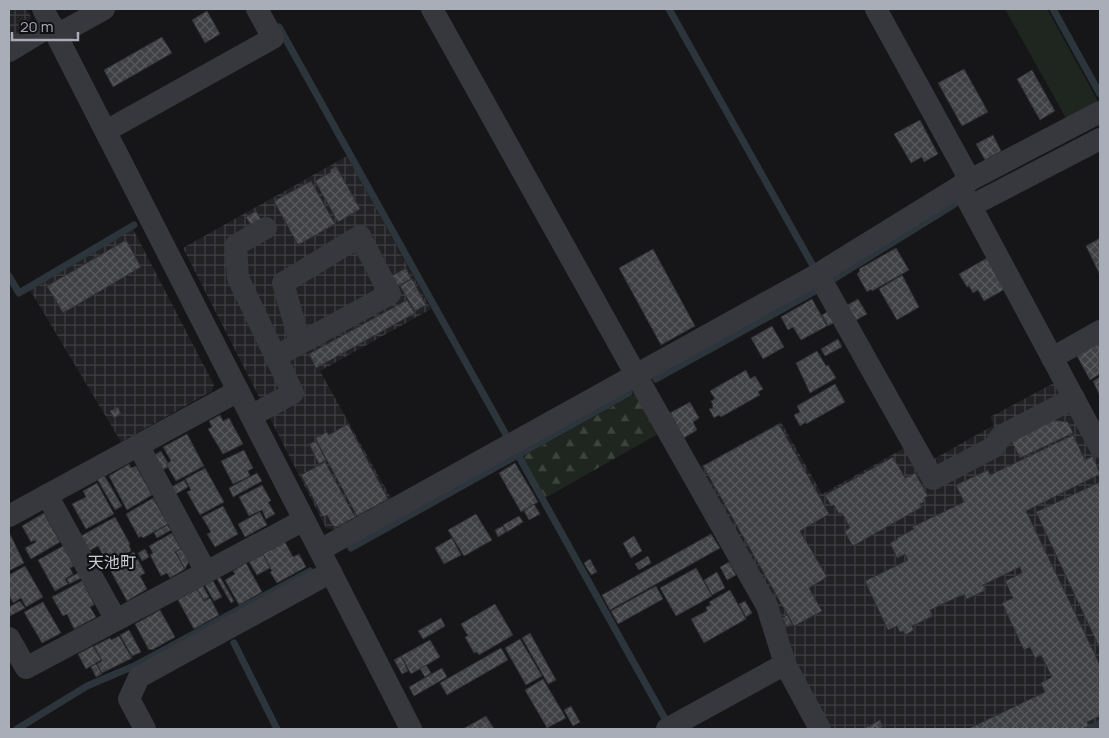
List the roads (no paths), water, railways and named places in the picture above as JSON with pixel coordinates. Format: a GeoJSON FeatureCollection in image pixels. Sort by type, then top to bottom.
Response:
{"type":"FeatureCollection","features":[{"type":"Feature","properties":{"kind":"street"},"geometry":{"type":"LineString","coordinates":[[9,51],[51,23],[104,9]]}},
{"type":"Feature","properties":{"kind":"street"},"geometry":{"type":"LineString","coordinates":[[106,131],[273,38],[256,9]]}},
{"type":"Feature","properties":{"kind":"street"},"geometry":{"type":"LineString","coordinates":[[432,9],[767,606],[785,664],[820,729]]}},
{"type":"Feature","properties":{"kind":"street"},"geometry":{"type":"LineString","coordinates":[[876,9],[965,183],[971,206],[1100,448]]}},
{"type":"Feature","properties":{"kind":"street"},"geometry":{"type":"LineString","coordinates":[[51,23],[411,729]]}},
{"type":"Feature","properties":{"kind":"street"},"geometry":{"type":"LineString","coordinates":[[320,550],[818,274],[965,183],[1100,112]]}},
{"type":"Feature","properties":{"kind":"street"},"geometry":{"type":"LineString","coordinates":[[971,206],[1100,139]]}},
{"type":"Feature","properties":{"kind":"street"},"geometry":{"type":"LineString","coordinates":[[251,416],[293,393],[238,278],[236,245],[266,228]]}},
{"type":"Feature","properties":{"kind":"street"},"geometry":{"type":"LineString","coordinates":[[275,357],[390,294],[360,236],[283,283],[300,343]]}},
{"type":"Feature","properties":{"kind":"street"},"geometry":{"type":"LineString","coordinates":[[818,274],[933,479],[994,447],[1002,436],[1074,398]]}},
{"type":"Feature","properties":{"kind":"street"},"geometry":{"type":"LineString","coordinates":[[1052,358],[1100,331]]}},
{"type":"Feature","properties":{"kind":"street"},"geometry":{"type":"LineString","coordinates":[[9,516],[238,391]]}},
{"type":"Feature","properties":{"kind":"street"},"geometry":{"type":"LineString","coordinates":[[138,445],[206,572]]}},
{"type":"Feature","properties":{"kind":"street"},"geometry":{"type":"LineString","coordinates":[[47,495],[116,620]]}},
{"type":"Feature","properties":{"kind":"street"},"geometry":{"type":"LineString","coordinates":[[9,638],[26,668],[304,520]]}},
{"type":"Feature","properties":{"kind":"street"},"geometry":{"type":"LineString","coordinates":[[145,729],[129,699],[139,677],[331,572]]}},
{"type":"Feature","properties":{"kind":"street"},"geometry":{"type":"LineString","coordinates":[[667,729],[785,664]]}},
{"type":"Feature","properties":{"kind":"waterway"},"geometry":{"type":"LineString","coordinates":[[669,9],[812,264]]}},
{"type":"Feature","properties":{"kind":"waterway"},"geometry":{"type":"LineString","coordinates":[[1053,9],[1100,94]]}},
{"type":"Feature","properties":{"kind":"waterway"},"geometry":{"type":"LineString","coordinates":[[279,27],[505,433]]}},
{"type":"Feature","properties":{"kind":"waterway"},"geometry":{"type":"LineString","coordinates":[[832,280],[958,202]]}},
{"type":"Feature","properties":{"kind":"waterway"},"geometry":{"type":"LineString","coordinates":[[9,276],[19,293],[134,225]]}},
{"type":"Feature","properties":{"kind":"waterway"},"geometry":{"type":"LineString","coordinates":[[656,379],[817,290]]}},
{"type":"Feature","properties":{"kind":"waterway"},"geometry":{"type":"LineString","coordinates":[[351,548],[629,393]]}},
{"type":"Feature","properties":{"kind":"waterway"},"geometry":{"type":"LineString","coordinates":[[518,455],[664,717]]}},
{"type":"Feature","properties":{"kind":"waterway"},"geometry":{"type":"LineString","coordinates":[[17,729],[87,686],[134,666],[310,571]]}},
{"type":"Feature","properties":{"kind":"waterway"},"geometry":{"type":"LineString","coordinates":[[234,643],[277,729]]}},
{"type":"Feature","properties":{"kind":"waterway"},"geometry":{"type":"LineString","coordinates":[[1089,729],[1100,723]]}},
{"type":"Feature","properties":{"kind":"district","name":"天池町"},"geometry":{"type":"Point","coordinates":[112,562]}}]}
